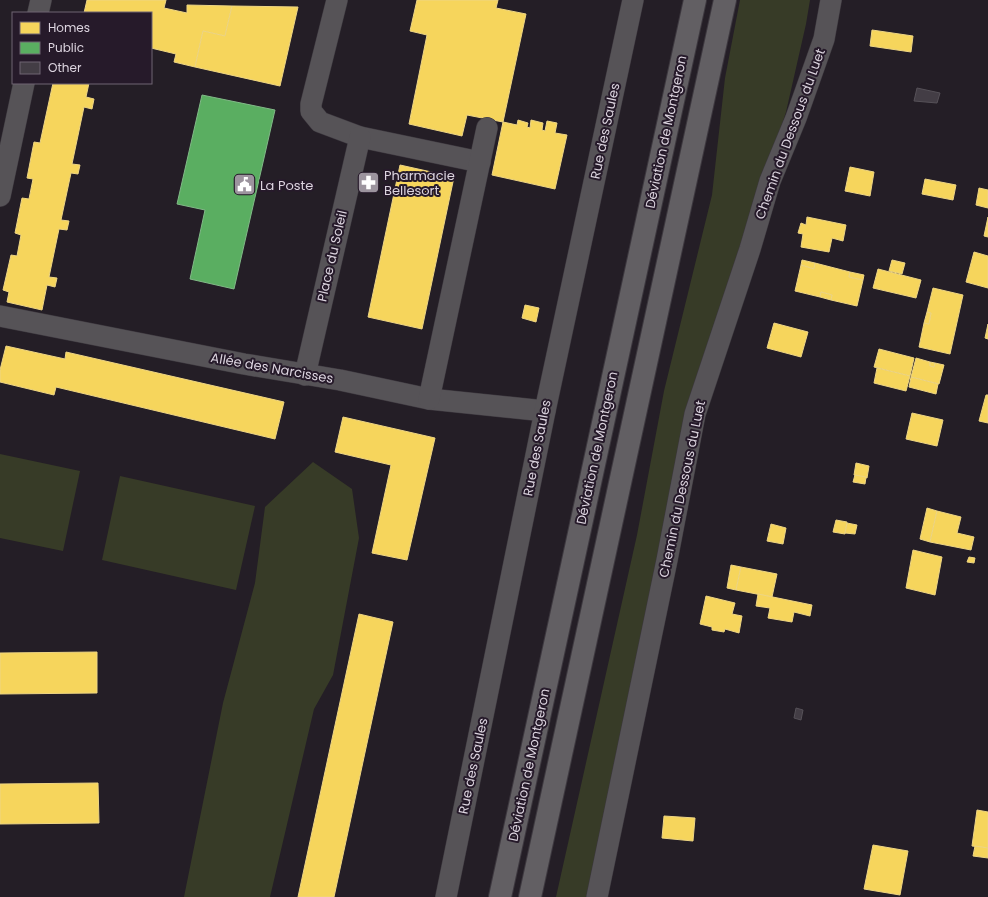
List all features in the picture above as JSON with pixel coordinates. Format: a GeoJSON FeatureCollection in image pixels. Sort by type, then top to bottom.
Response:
{"type":"FeatureCollection","features":[{"type":"Feature","properties":{"kind":"main road","name":"Déviation de Montgeron"},"geometry":{"type":"LineString","coordinates":[[500,897],[695,0]]}},
{"type":"Feature","properties":{"kind":"main road"},"geometry":{"type":"LineString","coordinates":[[530,897],[725,0]]}},
{"type":"Feature","properties":{"kind":"street"},"geometry":{"type":"LineString","coordinates":[[38,12],[41,0]]}},
{"type":"Feature","properties":{"kind":"street"},"geometry":{"type":"LineString","coordinates":[[337,0],[311,104],[311,112],[320,122],[360,137],[480,162]]}},
{"type":"Feature","properties":{"kind":"street","name":"Rue des Saules"},"geometry":{"type":"LineString","coordinates":[[446,897],[545,411],[633,0]]}},
{"type":"Feature","properties":{"kind":"street","name":"Chemin du Dessous du Luet"},"geometry":{"type":"LineString","coordinates":[[597,897],[665,568],[695,414],[750,249],[770,181],[796,118],[824,39],[831,0]]}},
{"type":"Feature","properties":{"kind":"street"},"geometry":{"type":"LineString","coordinates":[[0,196],[24,84]]}},
{"type":"Feature","properties":{"kind":"street"},"geometry":{"type":"LineString","coordinates":[[429,399],[487,128]]}},
{"type":"Feature","properties":{"kind":"street","name":"Place du Soleil"},"geometry":{"type":"LineString","coordinates":[[305,375],[360,137]]}},
{"type":"Feature","properties":{"kind":"street","name":"Allée des Narcisses"},"geometry":{"type":"LineString","coordinates":[[0,316],[429,399],[545,411]]}},
{"type":"Feature","properties":{"kind":"green space"},"geometry":{"type":"Polygon","coordinates":[[[740,0],[810,0],[786,112],[703,366],[591,897],[556,897],[637,535],[664,391],[712,195],[725,78],[740,0]]]}},
{"type":"Feature","properties":{"kind":"green space"},"geometry":{"type":"Polygon","coordinates":[[[0,454],[80,471],[63,551],[0,538],[0,454]]]}},
{"type":"Feature","properties":{"kind":"green space"},"geometry":{"type":"Polygon","coordinates":[[[313,462],[352,489],[359,538],[333,675],[314,709],[270,897],[184,897],[223,703],[255,583],[265,507],[313,462]]]}},
{"type":"Feature","properties":{"kind":"green space"},"geometry":{"type":"Polygon","coordinates":[[[120,476],[255,506],[236,590],[102,560],[120,476]]]}},
{"type":"Feature","properties":{"kind":"building: Homes"},"geometry":{"type":"Polygon","coordinates":[[[87,0],[166,0],[164,8],[187,13],[187,5],[232,6],[225,36],[203,31],[195,67],[174,62],[176,54],[152,48],[152,12],[84,12],[87,0]]]}},
{"type":"Feature","properties":{"kind":"building: Homes"},"geometry":{"type":"Polygon","coordinates":[[[417,0],[498,0],[496,8],[526,14],[503,122],[467,115],[462,136],[409,124],[427,35],[410,31],[417,0]]]}},
{"type":"Feature","properties":{"kind":"building: Homes"},"geometry":{"type":"Polygon","coordinates":[[[232,6],[298,7],[280,86],[195,67],[203,31],[225,36],[232,6]]]}},
{"type":"Feature","properties":{"kind":"building: Homes"},"geometry":{"type":"Polygon","coordinates":[[[872,30],[913,36],[911,52],[870,46],[872,30]]]}},
{"type":"Feature","properties":{"kind":"building: Homes"},"geometry":{"type":"Polygon","coordinates":[[[53,84],[89,84],[86,97],[94,99],[92,109],[84,107],[72,164],[80,165],[78,174],[71,173],[61,220],[69,221],[67,230],[59,229],[49,277],[57,278],[55,287],[47,285],[42,310],[7,302],[9,292],[3,290],[11,255],[17,256],[21,235],[15,233],[22,198],[29,199],[33,179],[27,178],[34,142],[40,143],[53,84]]]}},
{"type":"Feature","properties":{"kind":"building: Homes"},"geometry":{"type":"Polygon","coordinates":[[[518,120],[528,123],[527,127],[530,128],[531,120],[543,123],[542,130],[545,131],[547,121],[557,123],[555,133],[567,135],[555,189],[492,175],[503,122],[517,125],[518,120]]]}},
{"type":"Feature","properties":{"kind":"building: Homes"},"geometry":{"type":"Polygon","coordinates":[[[400,165],[454,177],[422,329],[368,317],[400,165]]]}},
{"type":"Feature","properties":{"kind":"building: Homes"},"geometry":{"type":"Polygon","coordinates":[[[850,167],[874,172],[870,196],[845,191],[850,167]]]}},
{"type":"Feature","properties":{"kind":"building: Homes"},"geometry":{"type":"Polygon","coordinates":[[[925,179],[956,185],[953,200],[922,194],[925,179]]]}},
{"type":"Feature","properties":{"kind":"building: Homes"},"geometry":{"type":"Polygon","coordinates":[[[979,188],[988,190],[988,208],[976,205],[979,188]]]}},
{"type":"Feature","properties":{"kind":"building: Homes"},"geometry":{"type":"Polygon","coordinates":[[[807,217],[846,225],[843,241],[832,238],[829,252],[801,247],[803,234],[798,233],[801,223],[806,225],[807,217]]]}},
{"type":"Feature","properties":{"kind":"building: Homes"},"geometry":{"type":"Polygon","coordinates":[[[988,217],[988,237],[984,236],[988,217]]]}},
{"type":"Feature","properties":{"kind":"building: Homes"},"geometry":{"type":"Polygon","coordinates":[[[974,252],[988,256],[988,288],[966,282],[974,252]]]}},
{"type":"Feature","properties":{"kind":"building: Homes"},"geometry":{"type":"Polygon","coordinates":[[[802,260],[815,263],[814,269],[801,265],[802,260]]]}},
{"type":"Feature","properties":{"kind":"building: Homes"},"geometry":{"type":"Polygon","coordinates":[[[892,260],[905,263],[902,274],[889,271],[892,260]]]}},
{"type":"Feature","properties":{"kind":"building: Homes"},"geometry":{"type":"Polygon","coordinates":[[[815,263],[850,272],[849,277],[863,280],[857,306],[831,300],[832,295],[821,292],[820,297],[795,291],[801,265],[814,269],[815,263]]]}},
{"type":"Feature","properties":{"kind":"building: Homes"},"geometry":{"type":"Polygon","coordinates":[[[878,269],[921,280],[916,298],[873,288],[878,269]]]}},
{"type":"Feature","properties":{"kind":"building: Homes"},"geometry":{"type":"Polygon","coordinates":[[[850,272],[864,275],[863,280],[849,277],[850,272]]]}},
{"type":"Feature","properties":{"kind":"building: Homes"},"geometry":{"type":"Polygon","coordinates":[[[933,288],[963,295],[950,354],[919,347],[924,323],[929,324],[931,313],[927,312],[933,288]]]}},
{"type":"Feature","properties":{"kind":"building: Homes"},"geometry":{"type":"Polygon","coordinates":[[[821,292],[832,295],[831,300],[820,297],[821,292]]]}},
{"type":"Feature","properties":{"kind":"building: Homes"},"geometry":{"type":"Polygon","coordinates":[[[525,305],[539,308],[536,322],[522,318],[525,305]]]}},
{"type":"Feature","properties":{"kind":"building: Homes"},"geometry":{"type":"Polygon","coordinates":[[[927,312],[931,313],[929,324],[924,323],[927,312]]]}},
{"type":"Feature","properties":{"kind":"building: Homes"},"geometry":{"type":"Polygon","coordinates":[[[774,323],[808,332],[801,357],[767,348],[774,323]]]}},
{"type":"Feature","properties":{"kind":"building: Homes"},"geometry":{"type":"Polygon","coordinates":[[[988,324],[988,339],[985,338],[988,324]]]}},
{"type":"Feature","properties":{"kind":"building: Homes"},"geometry":{"type":"Polygon","coordinates":[[[6,346],[65,359],[66,352],[284,402],[275,439],[56,387],[54,395],[0,382],[0,370],[6,346]]]}},
{"type":"Feature","properties":{"kind":"building: Homes"},"geometry":{"type":"Polygon","coordinates":[[[879,349],[914,358],[910,376],[874,367],[879,349]]]}},
{"type":"Feature","properties":{"kind":"building: Homes"},"geometry":{"type":"Polygon","coordinates":[[[916,358],[930,362],[930,366],[934,367],[935,363],[944,365],[939,384],[911,377],[916,358]]]}},
{"type":"Feature","properties":{"kind":"building: Homes"},"geometry":{"type":"Polygon","coordinates":[[[930,362],[935,363],[934,367],[930,366],[930,362]]]}},
{"type":"Feature","properties":{"kind":"building: Homes"},"geometry":{"type":"Polygon","coordinates":[[[877,368],[910,376],[906,391],[874,383],[877,368]]]}},
{"type":"Feature","properties":{"kind":"building: Homes"},"geometry":{"type":"Polygon","coordinates":[[[911,377],[938,384],[936,394],[909,387],[911,377]]]}},
{"type":"Feature","properties":{"kind":"building: Homes"},"geometry":{"type":"Polygon","coordinates":[[[986,395],[988,395],[988,423],[979,421],[986,395]]]}},
{"type":"Feature","properties":{"kind":"building: Homes"},"geometry":{"type":"Polygon","coordinates":[[[912,413],[943,420],[937,446],[906,439],[912,413]]]}},
{"type":"Feature","properties":{"kind":"building: Homes"},"geometry":{"type":"Polygon","coordinates":[[[343,417],[435,438],[407,560],[372,553],[391,465],[335,452],[343,417]]]}},
{"type":"Feature","properties":{"kind":"building: Homes"},"geometry":{"type":"Polygon","coordinates":[[[856,463],[869,466],[867,478],[854,475],[856,463]]]}},
{"type":"Feature","properties":{"kind":"building: Homes"},"geometry":{"type":"Polygon","coordinates":[[[855,475],[866,477],[865,484],[853,482],[855,475]]]}},
{"type":"Feature","properties":{"kind":"building: Homes"},"geometry":{"type":"Polygon","coordinates":[[[927,508],[937,511],[930,542],[920,539],[927,508]]]}},
{"type":"Feature","properties":{"kind":"building: Homes"},"geometry":{"type":"Polygon","coordinates":[[[937,511],[961,517],[957,533],[974,537],[971,550],[930,542],[937,511]]]}},
{"type":"Feature","properties":{"kind":"building: Homes"},"geometry":{"type":"Polygon","coordinates":[[[836,520],[847,522],[845,534],[833,532],[836,520]]]}},
{"type":"Feature","properties":{"kind":"building: Homes"},"geometry":{"type":"Polygon","coordinates":[[[847,523],[857,525],[855,534],[845,533],[847,523]]]}},
{"type":"Feature","properties":{"kind":"building: Homes"},"geometry":{"type":"Polygon","coordinates":[[[771,524],[786,528],[783,544],[767,541],[771,524]]]}},
{"type":"Feature","properties":{"kind":"building: Homes"},"geometry":{"type":"Polygon","coordinates":[[[913,550],[942,557],[935,595],[906,588],[913,550]]]}},
{"type":"Feature","properties":{"kind":"building: Homes"},"geometry":{"type":"Polygon","coordinates":[[[969,557],[975,558],[974,563],[967,562],[969,557]]]}},
{"type":"Feature","properties":{"kind":"building: Homes"},"geometry":{"type":"Polygon","coordinates":[[[731,565],[741,567],[736,590],[727,588],[731,565]]]}},
{"type":"Feature","properties":{"kind":"building: Homes"},"geometry":{"type":"Polygon","coordinates":[[[741,567],[777,574],[772,597],[736,590],[741,567]]]}},
{"type":"Feature","properties":{"kind":"building: Homes"},"geometry":{"type":"Polygon","coordinates":[[[758,594],[812,605],[810,616],[794,612],[792,622],[768,618],[770,608],[756,606],[758,594]]]}},
{"type":"Feature","properties":{"kind":"building: Homes"},"geometry":{"type":"Polygon","coordinates":[[[706,596],[735,603],[732,614],[742,616],[739,633],[725,629],[724,632],[712,630],[712,627],[700,624],[706,596]]]}},
{"type":"Feature","properties":{"kind":"building: Homes"},"geometry":{"type":"Polygon","coordinates":[[[359,614],[393,622],[334,897],[298,897],[359,614]]]}},
{"type":"Feature","properties":{"kind":"building: Homes"},"geometry":{"type":"Polygon","coordinates":[[[97,652],[97,693],[0,694],[0,653],[97,652]]]}},
{"type":"Feature","properties":{"kind":"building: Homes"},"geometry":{"type":"Polygon","coordinates":[[[98,783],[99,823],[0,824],[0,784],[98,783]]]}},
{"type":"Feature","properties":{"kind":"building: Homes"},"geometry":{"type":"Polygon","coordinates":[[[977,810],[988,812],[988,848],[972,846],[977,810]]]}},
{"type":"Feature","properties":{"kind":"building: Homes"},"geometry":{"type":"Polygon","coordinates":[[[664,816],[695,818],[693,841],[662,838],[664,816]]]}},
{"type":"Feature","properties":{"kind":"building: Homes"},"geometry":{"type":"Polygon","coordinates":[[[873,845],[908,851],[900,895],[864,889],[873,845]]]}},
{"type":"Feature","properties":{"kind":"building: Homes"},"geometry":{"type":"Polygon","coordinates":[[[975,846],[988,848],[988,858],[973,856],[975,846]]]}},
{"type":"Feature","properties":{"kind":"building: Public"},"geometry":{"type":"Polygon","coordinates":[[[202,95],[275,110],[234,289],[190,279],[205,210],[177,204],[202,95]]]}},
{"type":"Feature","properties":{"kind":"building: Other"},"geometry":{"type":"Polygon","coordinates":[[[917,88],[940,93],[937,103],[914,101],[917,88]]]}},
{"type":"Feature","properties":{"kind":"building: Other"},"geometry":{"type":"Polygon","coordinates":[[[796,708],[803,710],[801,720],[794,718],[796,708]]]}},
{"type":"Feature","properties":{"kind":"place","name":"Pharmacie Bellesort"},"geometry":{"type":"Point","coordinates":[369,182]}},
{"type":"Feature","properties":{"kind":"place","name":"La Poste"},"geometry":{"type":"Point","coordinates":[244,185]}}]}
